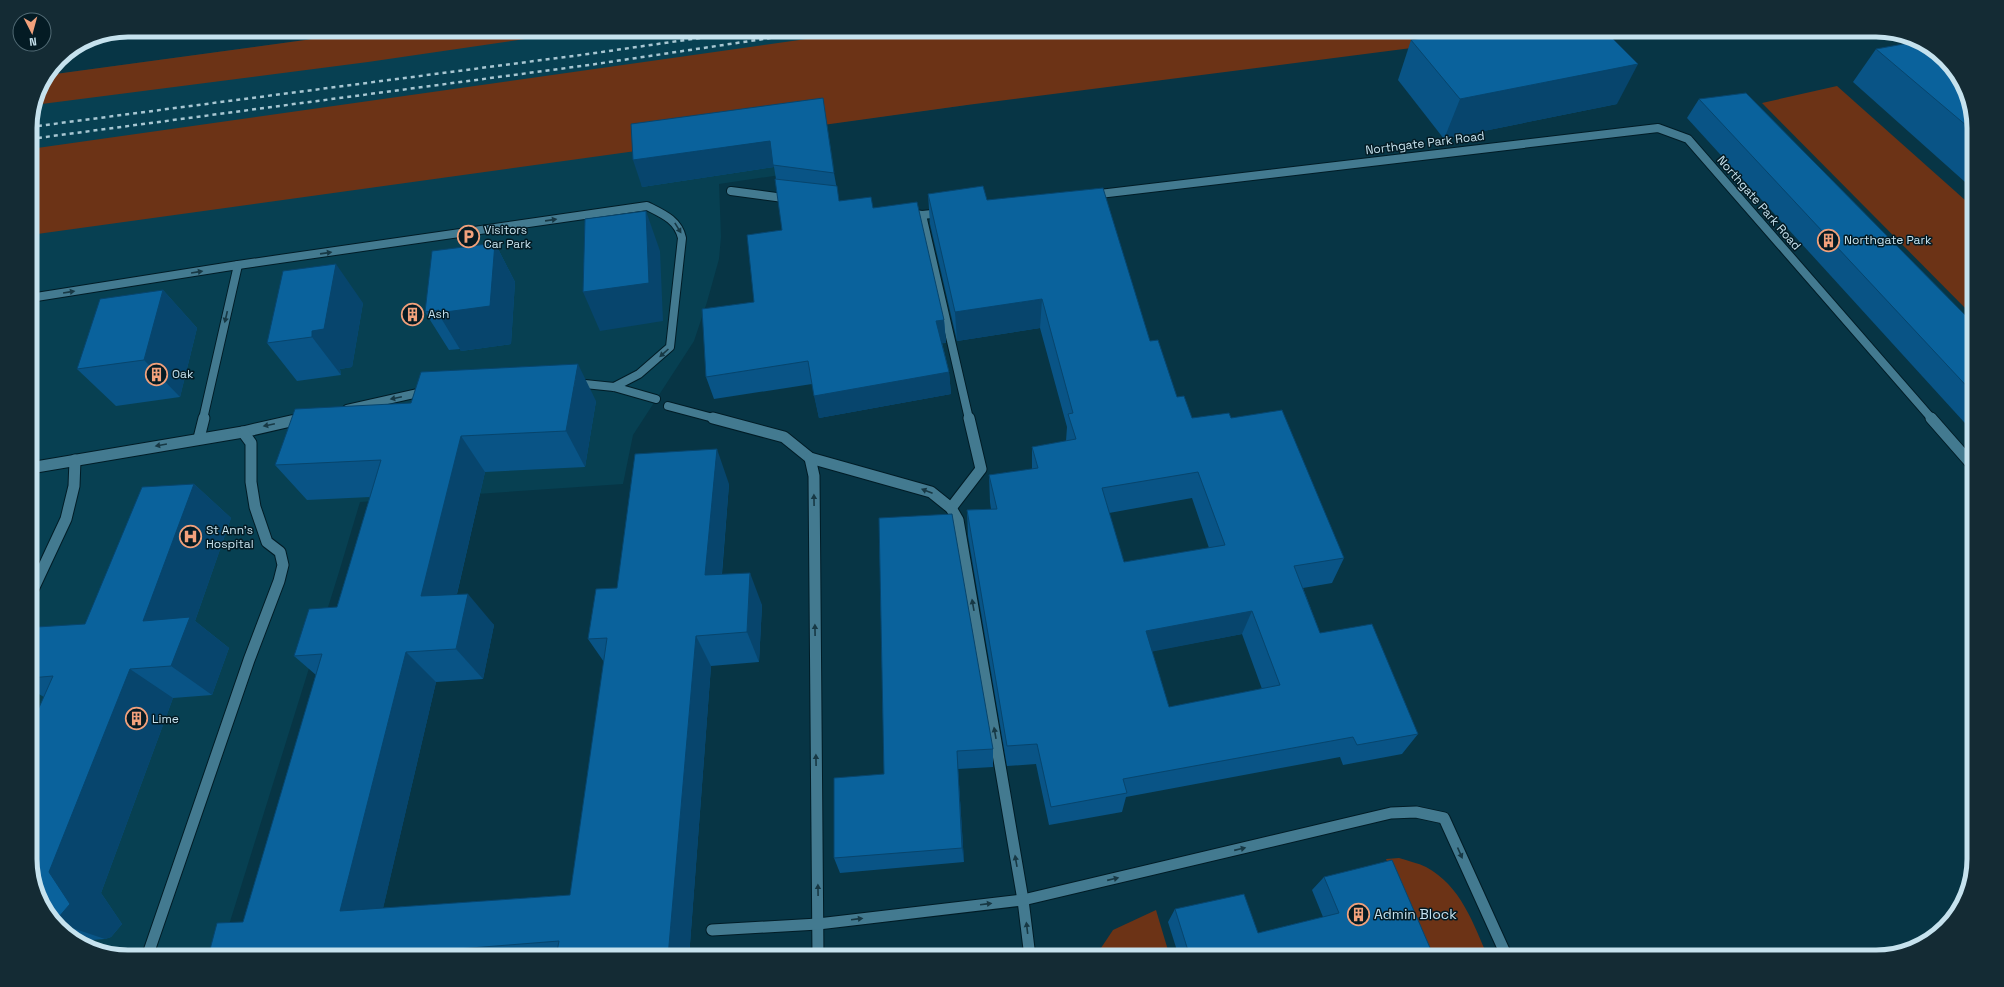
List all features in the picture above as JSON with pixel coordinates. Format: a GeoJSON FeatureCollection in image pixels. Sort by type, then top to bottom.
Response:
{"type":"FeatureCollection","features":[{"type":"Feature","properties":{"kind":"lane","name":"Northgate Park Road"},"geometry":{"type":"LineString","coordinates":[[1080,196],[1658,128],[1688,139],[1967,459]]}},
{"type":"Feature","properties":{"kind":"lane"},"geometry":{"type":"LineString","coordinates":[[731,191],[800,200]]}},
{"type":"Feature","properties":{"kind":"lane"},"geometry":{"type":"LineString","coordinates":[[37,297],[238,265],[647,206],[671,218],[681,230],[682,238],[670,347],[639,374],[614,388]]}},
{"type":"Feature","properties":{"kind":"lane"},"geometry":{"type":"LineString","coordinates":[[899,212],[922,215],[954,212]]}},
{"type":"Feature","properties":{"kind":"lane"},"geometry":{"type":"LineString","coordinates":[[922,215],[981,469],[951,508]]}},
{"type":"Feature","properties":{"kind":"lane"},"geometry":{"type":"LineString","coordinates":[[199,438],[238,265]]}},
{"type":"Feature","properties":{"kind":"lane"},"geometry":{"type":"LineString","coordinates":[[568,382],[614,388],[656,399]]}},
{"type":"Feature","properties":{"kind":"lane"},"geometry":{"type":"LineString","coordinates":[[341,410],[433,390]]}},
{"type":"Feature","properties":{"kind":"lane"},"geometry":{"type":"LineString","coordinates":[[668,406],[784,437],[810,458],[931,492],[951,508],[958,520],[1023,900],[1029,950]]}},
{"type":"Feature","properties":{"kind":"lane"},"geometry":{"type":"LineString","coordinates":[[37,467],[199,438],[243,432],[310,417]]}},
{"type":"Feature","properties":{"kind":"lane"},"geometry":{"type":"LineString","coordinates":[[149,950],[247,667],[279,581],[282,565],[280,552],[267,542],[255,507],[250,482],[251,443],[243,432]]}},
{"type":"Feature","properties":{"kind":"lane"},"geometry":{"type":"LineString","coordinates":[[810,458],[814,476],[818,950]]}},
{"type":"Feature","properties":{"kind":"lane"},"geometry":{"type":"LineString","coordinates":[[37,581],[66,519],[74,486],[75,460]]}},
{"type":"Feature","properties":{"kind":"lane"},"geometry":{"type":"LineString","coordinates":[[712,930],[818,924],[1023,900],[1391,813],[1416,812],[1444,818],[1504,950]]}},
{"type":"Feature","properties":{"kind":"shaded area","name":"St Ann's Hospital"},"geometry":{"type":"Polygon","coordinates":[[[327,37],[1221,37],[967,105],[827,124],[834,167],[719,184],[721,237],[719,259],[707,302],[694,341],[633,435],[623,484],[360,502],[221,950],[128,950],[105,947],[88,941],[68,927],[52,909],[46,899],[39,877],[37,865],[37,122],[44,93],[55,74],[327,37]]]}},
{"type":"Feature","properties":{"kind":"shaded area"},"geometry":{"type":"Polygon","coordinates":[[[327,37],[538,37],[368,62],[40,104],[46,88],[55,74],[327,37]]]}},
{"type":"Feature","properties":{"kind":"shaded area"},"geometry":{"type":"Polygon","coordinates":[[[821,37],[1497,37],[967,105],[37,234],[37,148],[821,37]]]}},
{"type":"Feature","properties":{"kind":"shaded area"},"geometry":{"type":"Polygon","coordinates":[[[1837,86],[1967,202],[1967,310],[1762,103],[1837,86]]]}},
{"type":"Feature","properties":{"kind":"shaded area"},"geometry":{"type":"Polygon","coordinates":[[[1399,858],[1426,867],[1448,884],[1464,906],[1485,950],[1424,950],[1386,859],[1399,858]]]}},
{"type":"Feature","properties":{"kind":"shaded area"},"geometry":{"type":"Polygon","coordinates":[[[1156,910],[1168,950],[1100,950],[1113,930],[1156,910]]]}},
{"type":"Feature","properties":{"kind":"building"},"geometry":{"type":"Polygon","coordinates":[[[1427,37],[1611,37],[1638,64],[1460,99],[1411,40],[1427,37]]]}},
{"type":"Feature","properties":{"kind":"building"},"geometry":{"type":"Polygon","coordinates":[[[1908,43],[1926,52],[1936,60],[1952,78],[1958,88],[1965,110],[1967,126],[1876,49],[1908,43]]]}},
{"type":"Feature","properties":{"kind":"building"},"geometry":{"type":"Polygon","coordinates":[[[1746,93],[1967,317],[1967,386],[1699,99],[1746,93]]]}},
{"type":"Feature","properties":{"kind":"building"},"geometry":{"type":"Polygon","coordinates":[[[823,98],[834,173],[773,165],[770,141],[633,160],[631,124],[823,98]]]}},
{"type":"Feature","properties":{"kind":"building"},"geometry":{"type":"Polygon","coordinates":[[[775,179],[837,186],[839,201],[871,197],[873,208],[917,202],[944,320],[936,321],[949,372],[814,396],[808,361],[706,377],[702,309],[754,302],[747,235],[782,230],[775,179]]]}},
{"type":"Feature","properties":{"kind":"building"},"geometry":{"type":"Polygon","coordinates":[[[983,186],[987,200],[1103,188],[1150,341],[1158,340],[1177,397],[1184,396],[1192,418],[1229,413],[1231,418],[1282,410],[1344,558],[1294,566],[1320,633],[1372,624],[1418,734],[1357,745],[1353,737],[1123,779],[1127,793],[1051,807],[1037,744],[1007,746],[967,510],[997,509],[989,475],[1038,468],[1032,447],[1076,439],[1068,414],[1073,413],[1042,299],[955,312],[928,194],[983,186]],[[1198,472],[1102,488],[1124,562],[1225,545],[1198,472]],[[1252,611],[1146,631],[1169,707],[1280,685],[1252,611]]]}},
{"type":"Feature","properties":{"kind":"building"},"geometry":{"type":"Polygon","coordinates":[[[646,211],[649,283],[583,292],[585,219],[646,211]]]}},
{"type":"Feature","properties":{"kind":"building"},"geometry":{"type":"Polygon","coordinates":[[[495,243],[490,306],[438,313],[439,310],[425,312],[432,251],[495,243]]]}},
{"type":"Feature","properties":{"kind":"building"},"geometry":{"type":"Polygon","coordinates":[[[336,264],[324,329],[312,331],[312,337],[267,343],[283,271],[336,264]]]}},
{"type":"Feature","properties":{"kind":"building"},"geometry":{"type":"Polygon","coordinates":[[[163,290],[144,360],[77,369],[100,299],[163,290]]]}},
{"type":"Feature","properties":{"kind":"building"},"geometry":{"type":"Polygon","coordinates":[[[578,364],[566,431],[461,436],[421,596],[468,594],[456,649],[406,652],[340,911],[570,895],[607,638],[588,639],[596,589],[617,588],[635,454],[717,449],[705,575],[750,573],[747,632],[696,636],[669,950],[557,950],[559,941],[445,950],[210,950],[217,923],[243,922],[322,654],[294,656],[309,609],[337,607],[381,460],[275,465],[295,409],[411,403],[421,372],[578,364]]]}},
{"type":"Feature","properties":{"kind":"building"},"geometry":{"type":"Polygon","coordinates":[[[194,484],[143,621],[190,617],[171,666],[130,669],[49,872],[70,904],[59,917],[46,899],[37,865],[37,712],[53,676],[37,677],[37,627],[85,624],[142,487],[194,484]]]}},
{"type":"Feature","properties":{"kind":"building"},"geometry":{"type":"Polygon","coordinates":[[[952,514],[993,749],[957,751],[962,848],[834,858],[834,778],[884,774],[879,518],[952,514]]]}},
{"type":"Feature","properties":{"kind":"building","name":"Admin Block"},"geometry":{"type":"Polygon","coordinates":[[[1392,860],[1431,950],[1188,950],[1175,909],[1244,894],[1258,933],[1339,913],[1324,877],[1392,860]]]}},
{"type":"Feature","properties":{"kind":"railway"},"geometry":{"type":"LineString","coordinates":[[37,126],[588,54],[706,37]]}},
{"type":"Feature","properties":{"kind":"railway"},"geometry":{"type":"LineString","coordinates":[[37,138],[589,65],[777,37]]}},
{"type":"Feature","properties":{"kind":"place","name":"Visitors Car Park"},"geometry":{"type":"Point","coordinates":[469,237]}},
{"type":"Feature","properties":{"kind":"place","name":"Northgate Park"},"geometry":{"type":"Point","coordinates":[1828,240]}},
{"type":"Feature","properties":{"kind":"place","name":"Ash"},"geometry":{"type":"Point","coordinates":[412,314]}},
{"type":"Feature","properties":{"kind":"place","name":"Oak"},"geometry":{"type":"Point","coordinates":[156,374]}},
{"type":"Feature","properties":{"kind":"place","name":"St Ann's Hospital"},"geometry":{"type":"Point","coordinates":[190,537]}},
{"type":"Feature","properties":{"kind":"place","name":"Lime"},"geometry":{"type":"Point","coordinates":[137,719]}},
{"type":"Feature","properties":{"kind":"place","name":"Admin Block"},"geometry":{"type":"Point","coordinates":[1358,914]}}]}
